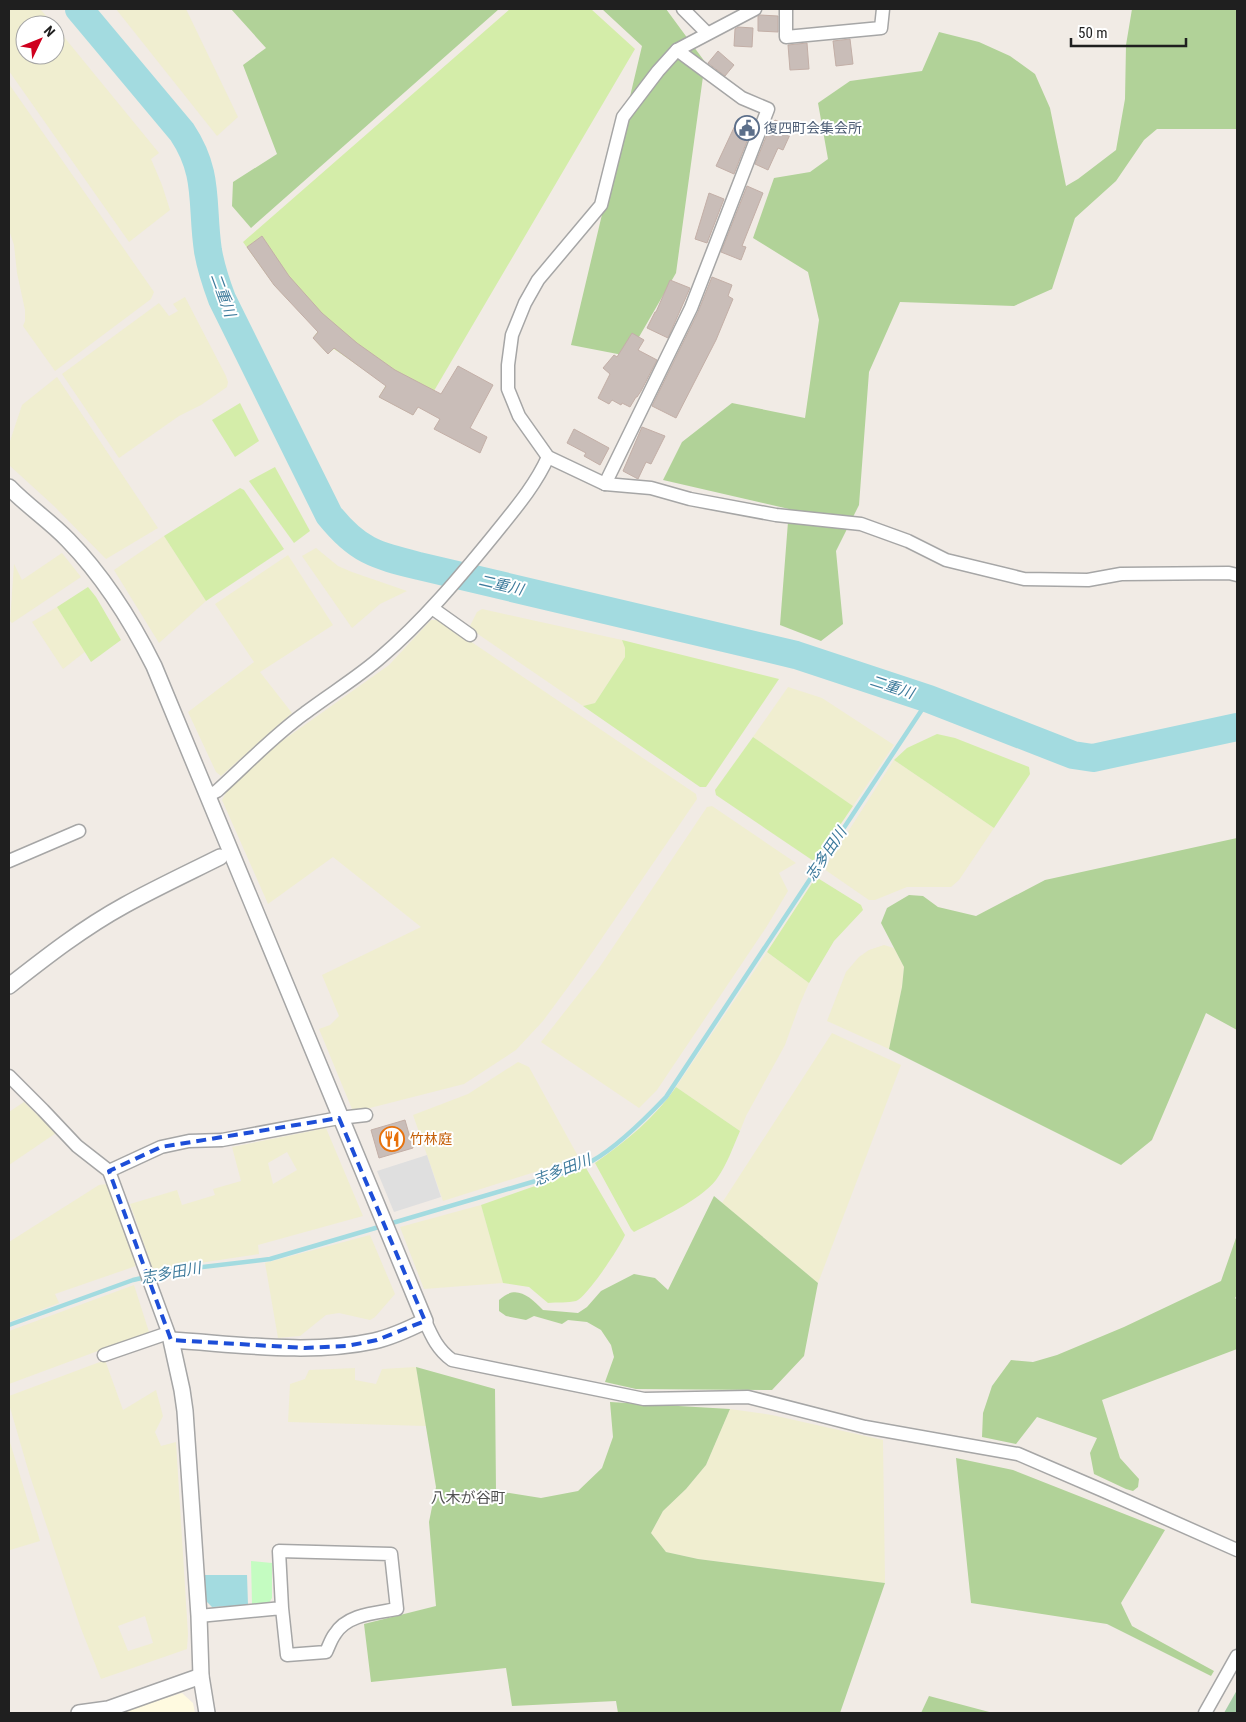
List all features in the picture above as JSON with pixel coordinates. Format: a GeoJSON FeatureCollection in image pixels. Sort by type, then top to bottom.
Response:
{"type":"FeatureCollection","features":[{"type":"Feature","properties":{"kind":"street"},"geometry":{"type":"LineString","coordinates":[[683,9],[707,33]]}},
{"type":"Feature","properties":{"kind":"street"},"geometry":{"type":"LineString","coordinates":[[755,9],[677,50],[658,71],[623,117],[601,206],[538,280],[525,303],[512,335],[508,365],[508,389],[519,416],[548,457],[605,484],[651,488],[690,499],[776,515],[861,524],[908,541],[946,560],[1024,579],[1088,580],[1121,574],[1230,573],[1237,575]]}},
{"type":"Feature","properties":{"kind":"street"},"geometry":{"type":"LineString","coordinates":[[786,9],[786,37],[881,28],[884,9]]}},
{"type":"Feature","properties":{"kind":"street"},"geometry":{"type":"LineString","coordinates":[[605,484],[691,308],[768,109],[742,98],[677,50]]}},
{"type":"Feature","properties":{"kind":"street"},"geometry":{"type":"LineString","coordinates":[[207,796],[217,792],[304,714],[382,657],[432,608],[522,500],[541,473],[548,457]]}},
{"type":"Feature","properties":{"kind":"street"},"geometry":{"type":"LineString","coordinates":[[9,487],[68,540],[99,574],[141,639],[154,666],[207,796],[225,855],[425,1321],[443,1354],[458,1362],[644,1399],[748,1398],[865,1428],[1018,1454],[1237,1550]]}},
{"type":"Feature","properties":{"kind":"street"},"geometry":{"type":"LineString","coordinates":[[432,608],[470,635]]}},
{"type":"Feature","properties":{"kind":"street"},"geometry":{"type":"LineString","coordinates":[[9,861],[79,831]]}},
{"type":"Feature","properties":{"kind":"street"},"geometry":{"type":"LineString","coordinates":[[9,986],[47,956],[125,905],[225,855]]}},
{"type":"Feature","properties":{"kind":"street"},"geometry":{"type":"LineString","coordinates":[[9,1076],[77,1146],[109,1171],[169,1337],[182,1390],[185,1411],[199,1616],[201,1676],[207,1713]]}},
{"type":"Feature","properties":{"kind":"street"},"geometry":{"type":"LineString","coordinates":[[109,1171],[161,1147],[190,1141],[222,1140],[339,1118],[366,1115]]}},
{"type":"Feature","properties":{"kind":"street"},"geometry":{"type":"LineString","coordinates":[[104,1355],[169,1337],[305,1348],[347,1346],[376,1340],[425,1321]]}},
{"type":"Feature","properties":{"kind":"street"},"geometry":{"type":"LineString","coordinates":[[279,1551],[391,1554],[397,1610],[359,1616],[347,1621],[336,1632],[326,1652],[287,1655],[282,1608],[279,1551]]}},
{"type":"Feature","properties":{"kind":"street"},"geometry":{"type":"LineString","coordinates":[[199,1616],[282,1608]]}},
{"type":"Feature","properties":{"kind":"street"},"geometry":{"type":"LineString","coordinates":[[1206,1713],[1237,1656]]}},
{"type":"Feature","properties":{"kind":"street"},"geometry":{"type":"LineString","coordinates":[[79,1713],[108,1709],[201,1676]]}},
{"type":"Feature","properties":{"kind":"highlighted area"},"geometry":{"type":"Polygon","coordinates":[[[339,1118],[425,1321],[377,1340],[347,1346],[305,1348],[171,1340],[109,1171],[161,1147],[339,1118]]]}},
{"type":"Feature","properties":{"kind":"shaded area"},"geometry":{"type":"Polygon","coordinates":[[[12,9],[40,9],[45,15],[15,15],[15,65],[65,65],[65,38],[159,153],[151,159],[170,210],[129,242],[9,71],[9,11],[12,9]]]}},
{"type":"Feature","properties":{"kind":"shaded area"},"geometry":{"type":"Polygon","coordinates":[[[116,9],[186,9],[238,117],[217,136],[116,9]]]}},
{"type":"Feature","properties":{"kind":"shaded area"},"geometry":{"type":"Polygon","coordinates":[[[9,84],[154,292],[151,299],[55,371],[23,326],[25,310],[17,273],[14,245],[9,230],[9,84]]]}},
{"type":"Feature","properties":{"kind":"shaded area"},"geometry":{"type":"Polygon","coordinates":[[[185,297],[226,376],[227,387],[201,405],[179,416],[119,458],[62,374],[159,303],[169,316],[178,311],[173,304],[185,297]]]}},
{"type":"Feature","properties":{"kind":"shaded area"},"geometry":{"type":"Polygon","coordinates":[[[57,377],[158,528],[106,559],[54,506],[9,465],[9,444],[22,405],[57,377]]]}},
{"type":"Feature","properties":{"kind":"shaded area"},"geometry":{"type":"Polygon","coordinates":[[[164,536],[206,601],[159,643],[114,570],[164,536]]]}},
{"type":"Feature","properties":{"kind":"shaded area"},"geometry":{"type":"Polygon","coordinates":[[[316,548],[338,566],[407,591],[380,604],[352,628],[302,556],[316,548]]]}},
{"type":"Feature","properties":{"kind":"shaded area"},"geometry":{"type":"Polygon","coordinates":[[[62,553],[81,577],[12,623],[10,621],[14,564],[22,580],[62,553]]]}},
{"type":"Feature","properties":{"kind":"shaded area"},"geometry":{"type":"Polygon","coordinates":[[[288,555],[333,625],[260,672],[292,713],[221,776],[216,772],[188,712],[254,662],[215,604],[288,555]]]}},
{"type":"Feature","properties":{"kind":"shaded area"},"geometry":{"type":"Polygon","coordinates":[[[57,607],[86,651],[63,669],[32,622],[57,607]]]}},
{"type":"Feature","properties":{"kind":"shaded area"},"geometry":{"type":"Polygon","coordinates":[[[482,609],[622,640],[625,648],[625,657],[595,703],[583,706],[472,630],[470,626],[477,612],[482,609]]]}},
{"type":"Feature","properties":{"kind":"shaded area"},"geometry":{"type":"Polygon","coordinates":[[[431,620],[439,620],[696,794],[697,799],[574,979],[543,1021],[516,1050],[464,1084],[366,1109],[352,1109],[319,1029],[330,1025],[339,1016],[322,975],[421,927],[333,857],[268,904],[222,800],[227,791],[275,746],[389,665],[431,620]]]}},
{"type":"Feature","properties":{"kind":"shaded area"},"geometry":{"type":"Polygon","coordinates":[[[788,687],[822,698],[894,745],[853,806],[753,737],[788,687]]]}},
{"type":"Feature","properties":{"kind":"shaded area"},"geometry":{"type":"Polygon","coordinates":[[[894,760],[994,828],[959,880],[951,887],[907,887],[875,900],[869,900],[824,869],[894,760]]]}},
{"type":"Feature","properties":{"kind":"shaded area"},"geometry":{"type":"Polygon","coordinates":[[[712,806],[796,863],[779,873],[788,891],[767,926],[657,1090],[639,1108],[541,1042],[599,968],[707,807],[712,806]]]}},
{"type":"Feature","properties":{"kind":"shaded area"},"geometry":{"type":"Polygon","coordinates":[[[884,945],[894,948],[904,967],[902,987],[889,1049],[827,1021],[846,972],[859,957],[869,950],[884,945]]]}},
{"type":"Feature","properties":{"kind":"shaded area"},"geometry":{"type":"Polygon","coordinates":[[[767,952],[809,983],[785,1045],[746,1116],[740,1131],[676,1087],[767,952]]]}},
{"type":"Feature","properties":{"kind":"shaded area"},"geometry":{"type":"Polygon","coordinates":[[[832,1033],[901,1065],[818,1283],[722,1203],[832,1033]]]}},
{"type":"Feature","properties":{"kind":"shaded area"},"geometry":{"type":"Polygon","coordinates":[[[518,1062],[529,1067],[579,1158],[443,1201],[413,1115],[468,1094],[518,1062]]]}},
{"type":"Feature","properties":{"kind":"shaded area"},"geometry":{"type":"Polygon","coordinates":[[[24,1102],[56,1133],[9,1165],[9,1112],[24,1102]]]}},
{"type":"Feature","properties":{"kind":"shaded area"},"geometry":{"type":"Polygon","coordinates":[[[326,1128],[363,1216],[258,1245],[259,1254],[153,1270],[130,1204],[177,1190],[182,1205],[215,1195],[213,1189],[241,1181],[232,1147],[326,1128]],[[287,1152],[268,1163],[273,1184],[297,1170],[287,1152]]]}},
{"type":"Feature","properties":{"kind":"shaded area"},"geometry":{"type":"Polygon","coordinates":[[[427,1155],[441,1197],[394,1212],[377,1171],[427,1155]]]}},
{"type":"Feature","properties":{"kind":"shaded area"},"geometry":{"type":"Polygon","coordinates":[[[107,1184],[136,1266],[55,1294],[59,1303],[9,1322],[9,1242],[99,1185],[107,1184]]]}},
{"type":"Feature","properties":{"kind":"shaded area"},"geometry":{"type":"Polygon","coordinates":[[[481,1205],[503,1283],[424,1289],[400,1227],[481,1205]]]}},
{"type":"Feature","properties":{"kind":"shaded area"},"geometry":{"type":"Polygon","coordinates":[[[370,1235],[395,1294],[375,1317],[370,1320],[339,1313],[326,1315],[300,1336],[278,1338],[265,1263],[370,1235]]]}},
{"type":"Feature","properties":{"kind":"shaded area"},"geometry":{"type":"Polygon","coordinates":[[[134,1285],[149,1332],[9,1384],[9,1331],[134,1285]]]}},
{"type":"Feature","properties":{"kind":"shaded area"},"geometry":{"type":"Polygon","coordinates":[[[105,1360],[123,1410],[156,1390],[163,1416],[155,1432],[161,1446],[176,1442],[188,1634],[187,1649],[101,1679],[80,1626],[29,1473],[9,1404],[9,1396],[105,1360]],[[145,1616],[118,1626],[128,1651],[153,1643],[145,1616]]]}},
{"type":"Feature","properties":{"kind":"shaded area"},"geometry":{"type":"Polygon","coordinates":[[[416,1367],[426,1426],[288,1422],[290,1384],[305,1379],[309,1370],[355,1368],[355,1380],[376,1384],[382,1369],[416,1367]]]}},
{"type":"Feature","properties":{"kind":"shaded area"},"geometry":{"type":"Polygon","coordinates":[[[730,1409],[772,1415],[883,1440],[885,1583],[698,1559],[666,1552],[651,1533],[663,1511],[686,1489],[706,1465],[730,1409]]]}},
{"type":"Feature","properties":{"kind":"shaded area"},"geometry":{"type":"Polygon","coordinates":[[[9,1439],[40,1541],[10,1550],[9,1544],[9,1439]]]}},
{"type":"Feature","properties":{"kind":"shaded area"},"geometry":{"type":"Polygon","coordinates":[[[182,1693],[193,1703],[195,1713],[119,1713],[182,1693]]]}},
{"type":"Feature","properties":{"kind":"green space"},"geometry":{"type":"Polygon","coordinates":[[[231,9],[499,9],[251,228],[232,206],[233,182],[277,154],[243,65],[266,48],[231,9]]]}},
{"type":"Feature","properties":{"kind":"green space"},"geometry":{"type":"Polygon","coordinates":[[[510,9],[591,9],[635,49],[431,396],[425,394],[413,415],[379,397],[386,385],[334,349],[328,354],[313,338],[318,331],[274,285],[243,242],[510,9]]]}},
{"type":"Feature","properties":{"kind":"green space"},"geometry":{"type":"Polygon","coordinates":[[[602,9],[666,9],[705,62],[676,273],[628,356],[571,345],[642,46],[602,9]]]}},
{"type":"Feature","properties":{"kind":"green space"},"geometry":{"type":"Polygon","coordinates":[[[1132,9],[1237,9],[1237,129],[1157,129],[1144,140],[1116,181],[1075,218],[1052,289],[1014,306],[900,302],[869,372],[859,505],[836,551],[843,624],[821,641],[780,625],[789,509],[663,480],[682,442],[732,403],[805,418],[819,320],[808,272],[753,238],[774,178],[810,172],[828,159],[818,103],[850,81],[922,71],[939,32],[979,42],[1010,56],[1035,74],[1050,108],[1066,186],[1116,150],[1125,99],[1126,45],[1132,9]]]}},
{"type":"Feature","properties":{"kind":"green space"},"geometry":{"type":"Polygon","coordinates":[[[240,403],[259,441],[235,457],[212,420],[240,403]]]}},
{"type":"Feature","properties":{"kind":"green space"},"geometry":{"type":"Polygon","coordinates":[[[275,467],[310,531],[294,543],[249,481],[275,467]]]}},
{"type":"Feature","properties":{"kind":"green space"},"geometry":{"type":"Polygon","coordinates":[[[240,488],[244,490],[284,549],[206,601],[164,536],[240,488]]]}},
{"type":"Feature","properties":{"kind":"green space"},"geometry":{"type":"Polygon","coordinates":[[[88,587],[96,597],[121,640],[91,662],[57,607],[88,587]]]}},
{"type":"Feature","properties":{"kind":"green space"},"geometry":{"type":"Polygon","coordinates":[[[622,640],[779,679],[706,787],[700,787],[583,706],[595,703],[625,657],[625,648],[622,640]]]}},
{"type":"Feature","properties":{"kind":"green space"},"geometry":{"type":"Polygon","coordinates":[[[937,734],[955,738],[1029,767],[1030,774],[994,828],[894,760],[907,748],[937,734]]]}},
{"type":"Feature","properties":{"kind":"green space"},"geometry":{"type":"Polygon","coordinates":[[[753,737],[853,806],[815,862],[716,795],[715,790],[753,737]]]}},
{"type":"Feature","properties":{"kind":"green space"},"geometry":{"type":"Polygon","coordinates":[[[1237,838],[1237,1030],[1206,1013],[1152,1140],[1121,1165],[889,1049],[902,987],[904,967],[881,923],[887,908],[909,895],[923,896],[938,907],[976,916],[1045,880],[1237,838]]]}},
{"type":"Feature","properties":{"kind":"green space"},"geometry":{"type":"Polygon","coordinates":[[[816,877],[861,905],[863,910],[834,941],[809,983],[767,952],[816,877]]]}},
{"type":"Feature","properties":{"kind":"green space"},"geometry":{"type":"Polygon","coordinates":[[[676,1087],[740,1131],[730,1156],[709,1188],[678,1209],[634,1232],[595,1163],[639,1128],[659,1109],[676,1087]]]}},
{"type":"Feature","properties":{"kind":"green space"},"geometry":{"type":"Polygon","coordinates":[[[586,1168],[625,1235],[603,1271],[588,1291],[581,1298],[573,1302],[548,1303],[529,1287],[503,1283],[481,1205],[586,1168]]]}},
{"type":"Feature","properties":{"kind":"green space"},"geometry":{"type":"Polygon","coordinates":[[[714,1196],[818,1283],[804,1356],[772,1390],[636,1389],[605,1382],[614,1357],[611,1345],[601,1330],[587,1322],[568,1320],[562,1324],[534,1316],[526,1320],[506,1316],[499,1311],[499,1300],[505,1295],[517,1292],[533,1300],[543,1310],[578,1313],[587,1307],[601,1291],[634,1274],[655,1278],[668,1290],[714,1196]]]}},
{"type":"Feature","properties":{"kind":"green space"},"geometry":{"type":"Polygon","coordinates":[[[1237,1235],[1237,1295],[1235,1298],[1237,1300],[1237,1349],[1102,1400],[1120,1458],[1139,1479],[1138,1487],[1133,1491],[1094,1474],[1090,1453],[1097,1438],[1037,1417],[1016,1444],[982,1437],[983,1413],[992,1386],[1011,1360],[1033,1362],[1057,1355],[1124,1327],[1221,1281],[1237,1235]]]}},
{"type":"Feature","properties":{"kind":"green space"},"geometry":{"type":"Polygon","coordinates":[[[416,1367],[495,1389],[496,1491],[541,1498],[578,1491],[602,1468],[613,1437],[610,1402],[730,1409],[706,1465],[686,1489],[663,1511],[651,1533],[666,1552],[698,1559],[885,1583],[840,1713],[618,1713],[616,1701],[512,1706],[506,1668],[371,1682],[364,1624],[436,1606],[429,1522],[436,1487],[416,1367]]]}},
{"type":"Feature","properties":{"kind":"green space"},"geometry":{"type":"Polygon","coordinates":[[[956,1458],[1013,1470],[1165,1530],[1121,1603],[1132,1626],[1214,1671],[1211,1676],[1107,1624],[971,1603],[956,1458]]]}},
{"type":"Feature","properties":{"kind":"green space"},"geometry":{"type":"Polygon","coordinates":[[[251,1561],[272,1563],[272,1598],[269,1603],[252,1604],[251,1561]]]}},
{"type":"Feature","properties":{"kind":"green space"},"geometry":{"type":"Polygon","coordinates":[[[1237,1690],[1237,1713],[1224,1713],[1237,1690]]]}},
{"type":"Feature","properties":{"kind":"green space"},"geometry":{"type":"Polygon","coordinates":[[[929,1696],[993,1713],[921,1713],[929,1696]]]}},
{"type":"Feature","properties":{"kind":"water"},"geometry":{"type":"Polygon","coordinates":[[[201,1575],[247,1575],[248,1605],[212,1607],[202,1597],[201,1575]]]}},
{"type":"Feature","properties":{"kind":"building"},"geometry":{"type":"Polygon","coordinates":[[[758,16],[778,16],[778,32],[758,31],[758,16]]]}},
{"type":"Feature","properties":{"kind":"building"},"geometry":{"type":"Polygon","coordinates":[[[738,27],[753,28],[752,47],[734,46],[735,29],[738,27]]]}},
{"type":"Feature","properties":{"kind":"building"},"geometry":{"type":"Polygon","coordinates":[[[850,39],[853,64],[836,66],[833,41],[850,39]]]}},
{"type":"Feature","properties":{"kind":"building"},"geometry":{"type":"Polygon","coordinates":[[[807,43],[809,69],[790,70],[788,45],[807,43]]]}},
{"type":"Feature","properties":{"kind":"building"},"geometry":{"type":"Polygon","coordinates":[[[718,51],[734,65],[725,76],[708,63],[718,51]]]}},
{"type":"Feature","properties":{"kind":"building"},"geometry":{"type":"Polygon","coordinates":[[[738,119],[753,126],[734,174],[716,166],[738,119]]]}},
{"type":"Feature","properties":{"kind":"building"},"geometry":{"type":"Polygon","coordinates":[[[775,120],[793,128],[783,150],[778,148],[768,170],[755,164],[775,120]]]}},
{"type":"Feature","properties":{"kind":"building"},"geometry":{"type":"Polygon","coordinates":[[[747,186],[763,193],[742,246],[746,247],[741,260],[721,252],[747,186]]]}},
{"type":"Feature","properties":{"kind":"building"},"geometry":{"type":"Polygon","coordinates":[[[709,193],[724,199],[707,243],[695,239],[709,193]]]}},
{"type":"Feature","properties":{"kind":"building"},"geometry":{"type":"Polygon","coordinates":[[[262,236],[289,276],[322,313],[357,343],[395,370],[441,394],[458,366],[493,385],[470,428],[487,437],[480,453],[434,429],[440,419],[418,407],[413,415],[379,397],[386,386],[334,348],[328,354],[313,338],[318,332],[274,285],[247,247],[262,236]]]}},
{"type":"Feature","properties":{"kind":"building"},"geometry":{"type":"Polygon","coordinates":[[[712,277],[732,285],[728,296],[733,299],[716,340],[676,418],[652,406],[698,312],[712,277]]]}},
{"type":"Feature","properties":{"kind":"building"},"geometry":{"type":"Polygon","coordinates":[[[670,280],[690,288],[668,338],[647,328],[670,280]]]}},
{"type":"Feature","properties":{"kind":"building"},"geometry":{"type":"Polygon","coordinates":[[[632,333],[644,340],[638,350],[657,360],[641,391],[630,407],[612,400],[609,404],[598,398],[610,374],[603,368],[614,355],[617,357],[632,333]]]}},
{"type":"Feature","properties":{"kind":"building"},"geometry":{"type":"Polygon","coordinates":[[[642,427],[665,436],[651,464],[646,462],[638,479],[623,471],[642,427]]]}},
{"type":"Feature","properties":{"kind":"building"},"geometry":{"type":"Polygon","coordinates":[[[574,429],[609,448],[600,465],[584,456],[586,453],[567,443],[574,429]]]}},
{"type":"Feature","properties":{"kind":"building"},"geometry":{"type":"Polygon","coordinates":[[[405,1120],[413,1148],[379,1158],[371,1130],[405,1120]]]}},
{"type":"Feature","properties":{"kind":"waterway","name":"二重川"},"geometry":{"type":"LineString","coordinates":[[79,9],[182,132],[191,147],[201,176],[209,257],[222,299],[329,515],[349,537],[368,550],[404,562],[796,655],[929,699],[1073,755],[1093,758],[1237,727]]}},
{"type":"Feature","properties":{"kind":"waterway","name":"志多田川"},"geometry":{"type":"LineString","coordinates":[[9,1325],[133,1280],[177,1270],[270,1259],[566,1172],[602,1155],[631,1132],[666,1097],[929,699]]}},
{"type":"Feature","properties":{"kind":"place","name":"復四町会集会所"},"geometry":{"type":"Point","coordinates":[747,128]}},
{"type":"Feature","properties":{"kind":"place","name":"竹林庭"},"geometry":{"type":"Point","coordinates":[392,1139]}},
{"type":"Feature","properties":{"kind":"district","name":"八木が谷町"},"geometry":{"type":"Point","coordinates":[468,1498]}}]}
